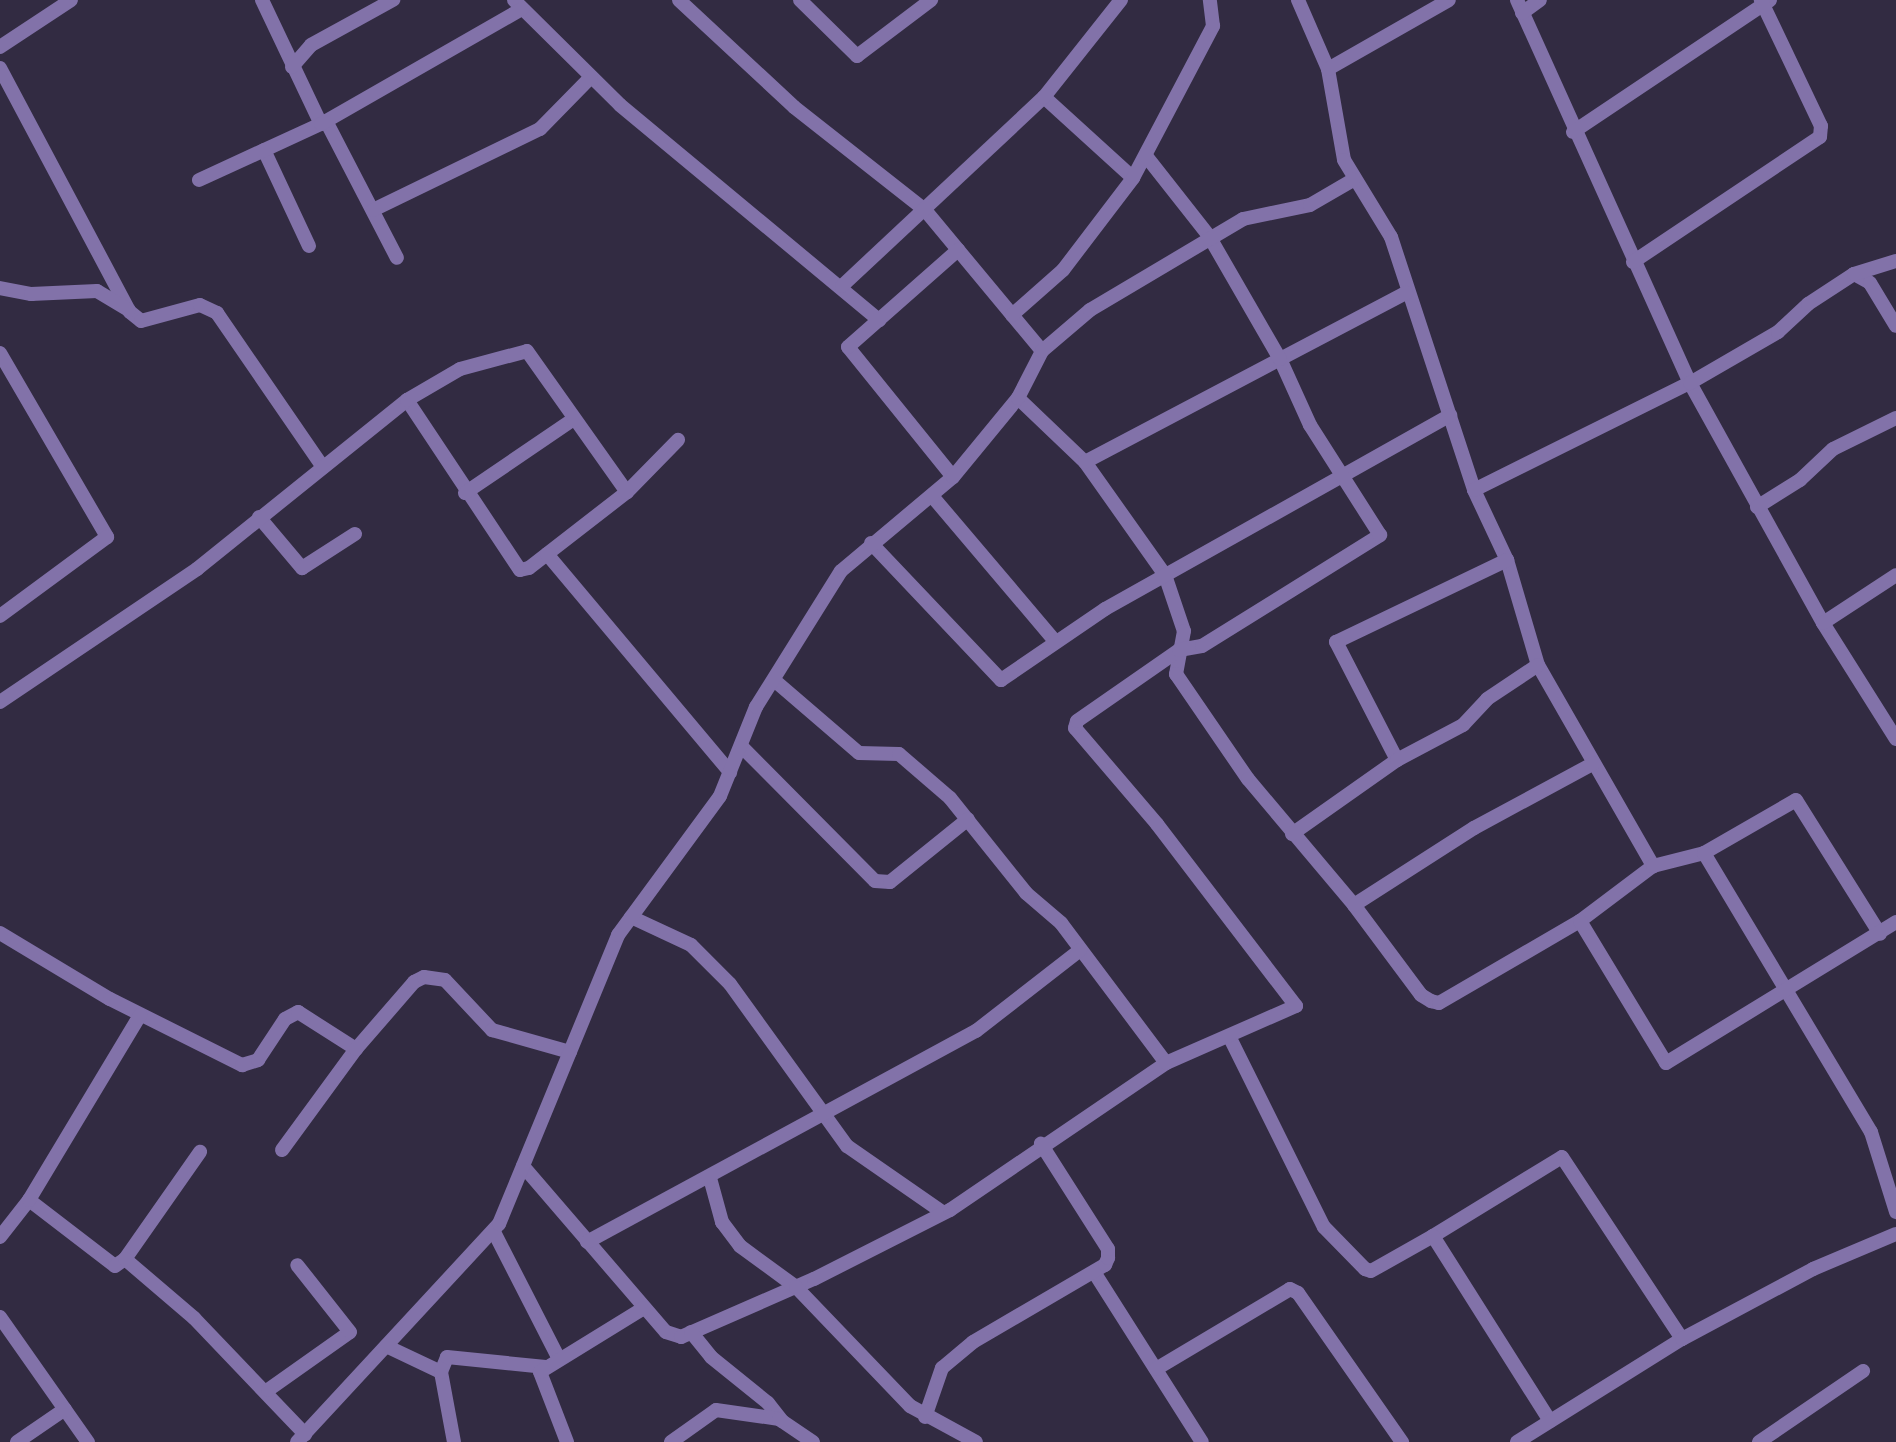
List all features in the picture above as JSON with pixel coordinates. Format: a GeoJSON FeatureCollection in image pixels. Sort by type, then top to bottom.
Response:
{"type":"FeatureCollection","features":[{"type":"Feature","properties":{"kind":"street"},"geometry":{"type":"LineString","coordinates":[[262,0],[292,67],[397,258]]}},
{"type":"Feature","properties":{"kind":"street"},"geometry":{"type":"LineString","coordinates":[[292,67],[311,45],[393,0]]}},
{"type":"Feature","properties":{"kind":"street"},"geometry":{"type":"LineString","coordinates":[[679,0],[794,107],[925,210],[1042,351]]}},
{"type":"Feature","properties":{"kind":"street"},"geometry":{"type":"LineString","coordinates":[[800,0],[857,56],[931,0]]}},
{"type":"Feature","properties":{"kind":"street"},"geometry":{"type":"LineString","coordinates":[[842,286],[1044,97],[1121,0]]}},
{"type":"Feature","properties":{"kind":"street"},"geometry":{"type":"LineString","coordinates":[[1012,314],[1063,270],[1133,178],[1213,26],[1210,0]]}},
{"type":"Feature","properties":{"kind":"street"},"geometry":{"type":"LineString","coordinates":[[1298,0],[1328,69],[1338,140],[1353,180],[1391,237],[1406,293],[1474,490],[1507,560],[1538,666],[1653,866]]}},
{"type":"Feature","properties":{"kind":"street"},"geometry":{"type":"LineString","coordinates":[[1328,69],[1452,0]]}},
{"type":"Feature","properties":{"kind":"street"},"geometry":{"type":"LineString","coordinates":[[1540,0],[1519,7],[1573,132],[1690,383],[1756,507],[1823,623],[1896,739]]}},
{"type":"Feature","properties":{"kind":"street"},"geometry":{"type":"LineString","coordinates":[[1573,132],[1765,1],[1821,126],[1820,137],[1633,262]]}},
{"type":"Feature","properties":{"kind":"street"},"geometry":{"type":"LineString","coordinates":[[0,47],[62,2]]}},
{"type":"Feature","properties":{"kind":"street"},"geometry":{"type":"LineString","coordinates":[[199,180],[324,122],[518,5],[591,77],[730,199],[842,286],[879,320]]}},
{"type":"Feature","properties":{"kind":"street"},"geometry":{"type":"LineString","coordinates":[[279,42],[311,45]]}},
{"type":"Feature","properties":{"kind":"street"},"geometry":{"type":"LineString","coordinates":[[0,68],[131,312]]}},
{"type":"Feature","properties":{"kind":"street"},"geometry":{"type":"LineString","coordinates":[[373,210],[540,129],[560,113],[591,77]]}},
{"type":"Feature","properties":{"kind":"street"},"geometry":{"type":"LineString","coordinates":[[1044,97],[1133,178]]}},
{"type":"Feature","properties":{"kind":"street"},"geometry":{"type":"LineString","coordinates":[[264,150],[309,247]]}},
{"type":"Feature","properties":{"kind":"street"},"geometry":{"type":"LineString","coordinates":[[523,1166],[666,1332],[681,1337],[796,1287],[941,1211],[950,1210],[1041,1144],[1166,1063],[1293,1010],[1295,1002],[1075,728],[1077,721],[1180,650],[1202,646],[1377,538],[1380,531],[1310,425],[1280,359],[1209,236],[1146,156]]}},
{"type":"Feature","properties":{"kind":"street"},"geometry":{"type":"LineString","coordinates":[[125,1259],[194,1318],[268,1390],[301,1438],[494,1232],[618,935],[707,815],[730,772],[757,707],[841,571],[953,477],[1018,398],[1042,351],[1090,310],[1209,236],[1253,216],[1310,205],[1353,180]]}},
{"type":"Feature","properties":{"kind":"street"},"geometry":{"type":"LineString","coordinates":[[953,477],[849,350],[850,343],[958,250]]}},
{"type":"Feature","properties":{"kind":"street"},"geometry":{"type":"LineString","coordinates":[[1474,490],[1690,383],[1779,332],[1808,304],[1854,274],[1896,261]]}},
{"type":"Feature","properties":{"kind":"street"},"geometry":{"type":"LineString","coordinates":[[1854,274],[1870,284],[1896,326]]}},
{"type":"Feature","properties":{"kind":"street"},"geometry":{"type":"LineString","coordinates":[[0,288],[32,294],[97,291],[141,321],[200,305],[217,313],[323,467]]}},
{"type":"Feature","properties":{"kind":"street"},"geometry":{"type":"LineString","coordinates":[[1085,462],[1406,293]]}},
{"type":"Feature","properties":{"kind":"street"},"geometry":{"type":"LineString","coordinates":[[0,702],[182,579],[407,400],[460,369],[523,350],[531,355],[627,492]]}},
{"type":"Feature","properties":{"kind":"street"},"geometry":{"type":"LineString","coordinates":[[0,353],[107,537],[0,616]]}},
{"type":"Feature","properties":{"kind":"street"},"geometry":{"type":"LineString","coordinates":[[1018,398],[1085,462],[1165,575],[1184,631],[1176,674],[1292,834],[1354,905],[1421,995],[1439,1003],[1580,921],[1653,866],[1704,853],[1796,800],[1880,934]]}},
{"type":"Feature","properties":{"kind":"street"},"geometry":{"type":"LineString","coordinates":[[407,400],[513,566],[529,568],[627,492],[678,440]]}},
{"type":"Feature","properties":{"kind":"street"},"geometry":{"type":"LineString","coordinates":[[872,543],[995,678],[1007,678],[1055,641],[1165,575],[1450,415]]}},
{"type":"Feature","properties":{"kind":"street"},"geometry":{"type":"LineString","coordinates":[[1756,507],[1800,480],[1833,449],[1896,418]]}},
{"type":"Feature","properties":{"kind":"street"},"geometry":{"type":"LineString","coordinates":[[465,493],[574,419]]}},
{"type":"Feature","properties":{"kind":"street"},"geometry":{"type":"LineString","coordinates":[[932,496],[1055,641]]}},
{"type":"Feature","properties":{"kind":"street"},"geometry":{"type":"LineString","coordinates":[[258,517],[302,568],[355,534]]}},
{"type":"Feature","properties":{"kind":"street"},"geometry":{"type":"LineString","coordinates":[[547,554],[730,772]]}},
{"type":"Feature","properties":{"kind":"street"},"geometry":{"type":"LineString","coordinates":[[1396,760],[1336,642],[1507,560]]}},
{"type":"Feature","properties":{"kind":"street"},"geometry":{"type":"LineString","coordinates":[[1823,623],[1896,575]]}},
{"type":"Feature","properties":{"kind":"street"},"geometry":{"type":"LineString","coordinates":[[1184,631],[1202,646]]}},
{"type":"Feature","properties":{"kind":"street"},"geometry":{"type":"LineString","coordinates":[[1292,834],[1396,760],[1463,725],[1487,699],[1538,666]]}},
{"type":"Feature","properties":{"kind":"street"},"geometry":{"type":"LineString","coordinates":[[775,680],[859,753],[899,754],[908,758],[968,819],[1026,893],[1061,923],[1166,1063]]}},
{"type":"Feature","properties":{"kind":"street"},"geometry":{"type":"LineString","coordinates":[[741,746],[875,881],[890,882],[968,819]]}},
{"type":"Feature","properties":{"kind":"street"},"geometry":{"type":"LineString","coordinates":[[1354,905],[1474,828],[1594,763]]}},
{"type":"Feature","properties":{"kind":"street"},"geometry":{"type":"LineString","coordinates":[[1704,853],[1788,988],[1871,1132],[1896,1212]]}},
{"type":"Feature","properties":{"kind":"street"},"geometry":{"type":"LineString","coordinates":[[631,917],[682,938],[730,984],[847,1146],[941,1211]]}},
{"type":"Feature","properties":{"kind":"street"},"geometry":{"type":"LineString","coordinates":[[1580,921],[1666,1063],[1896,922]]}},
{"type":"Feature","properties":{"kind":"street"},"geometry":{"type":"LineString","coordinates":[[0,933],[140,1015],[242,1065],[258,1060],[285,1019],[298,1012],[356,1049]]}},
{"type":"Feature","properties":{"kind":"street"},"geometry":{"type":"LineString","coordinates":[[587,1242],[710,1178],[987,1024],[1080,950]]}},
{"type":"Feature","properties":{"kind":"street"},"geometry":{"type":"LineString","coordinates":[[282,1150],[356,1049],[414,982],[435,976],[445,980],[492,1030],[570,1052]]}},
{"type":"Feature","properties":{"kind":"street"},"geometry":{"type":"LineString","coordinates":[[0,1237],[29,1200],[140,1015]]}},
{"type":"Feature","properties":{"kind":"street"},"geometry":{"type":"LineString","coordinates":[[1230,1038],[1324,1227],[1365,1269],[1371,1271],[1433,1236],[1562,1157],[1682,1339]]}},
{"type":"Feature","properties":{"kind":"street"},"geometry":{"type":"LineString","coordinates":[[925,1417],[943,1368],[973,1342],[1105,1265],[1108,1249],[1041,1144]]}},
{"type":"Feature","properties":{"kind":"street"},"geometry":{"type":"LineString","coordinates":[[29,1200],[110,1266],[125,1259],[200,1152]]}},
{"type":"Feature","properties":{"kind":"street"},"geometry":{"type":"LineString","coordinates":[[710,1178],[722,1222],[740,1246],[796,1287],[925,1417],[976,1442]]}},
{"type":"Feature","properties":{"kind":"street"},"geometry":{"type":"LineString","coordinates":[[494,1232],[559,1359]]}},
{"type":"Feature","properties":{"kind":"street"},"geometry":{"type":"LineString","coordinates":[[1517,1442],[1682,1339],[1813,1269],[1896,1234]]}},
{"type":"Feature","properties":{"kind":"street"},"geometry":{"type":"LineString","coordinates":[[1433,1236],[1550,1421]]}},
{"type":"Feature","properties":{"kind":"street"},"geometry":{"type":"LineString","coordinates":[[268,1390],[350,1332],[297,1265]]}},
{"type":"Feature","properties":{"kind":"street"},"geometry":{"type":"LineString","coordinates":[[1094,1272],[1202,1442]]}},
{"type":"Feature","properties":{"kind":"street"},"geometry":{"type":"LineString","coordinates":[[1156,1369],[1290,1289],[1304,1302],[1402,1442]]}},
{"type":"Feature","properties":{"kind":"street"},"geometry":{"type":"LineString","coordinates":[[567,1442],[539,1378],[545,1367],[644,1308]]}},
{"type":"Feature","properties":{"kind":"street"},"geometry":{"type":"LineString","coordinates":[[0,1317],[88,1442]]}},
{"type":"Feature","properties":{"kind":"street"},"geometry":{"type":"LineString","coordinates":[[691,1332],[711,1357],[768,1403],[782,1421],[813,1442]]}},
{"type":"Feature","properties":{"kind":"street"},"geometry":{"type":"LineString","coordinates":[[386,1346],[441,1373]]}},
{"type":"Feature","properties":{"kind":"street"},"geometry":{"type":"LineString","coordinates":[[454,1442],[441,1373],[447,1357],[545,1367]]}},
{"type":"Feature","properties":{"kind":"street"},"geometry":{"type":"LineString","coordinates":[[1759,1442],[1863,1371]]}},
{"type":"Feature","properties":{"kind":"street"},"geometry":{"type":"LineString","coordinates":[[17,1442],[65,1409]]}},
{"type":"Feature","properties":{"kind":"street"},"geometry":{"type":"LineString","coordinates":[[671,1442],[697,1419],[716,1410],[782,1421]]}}]}
